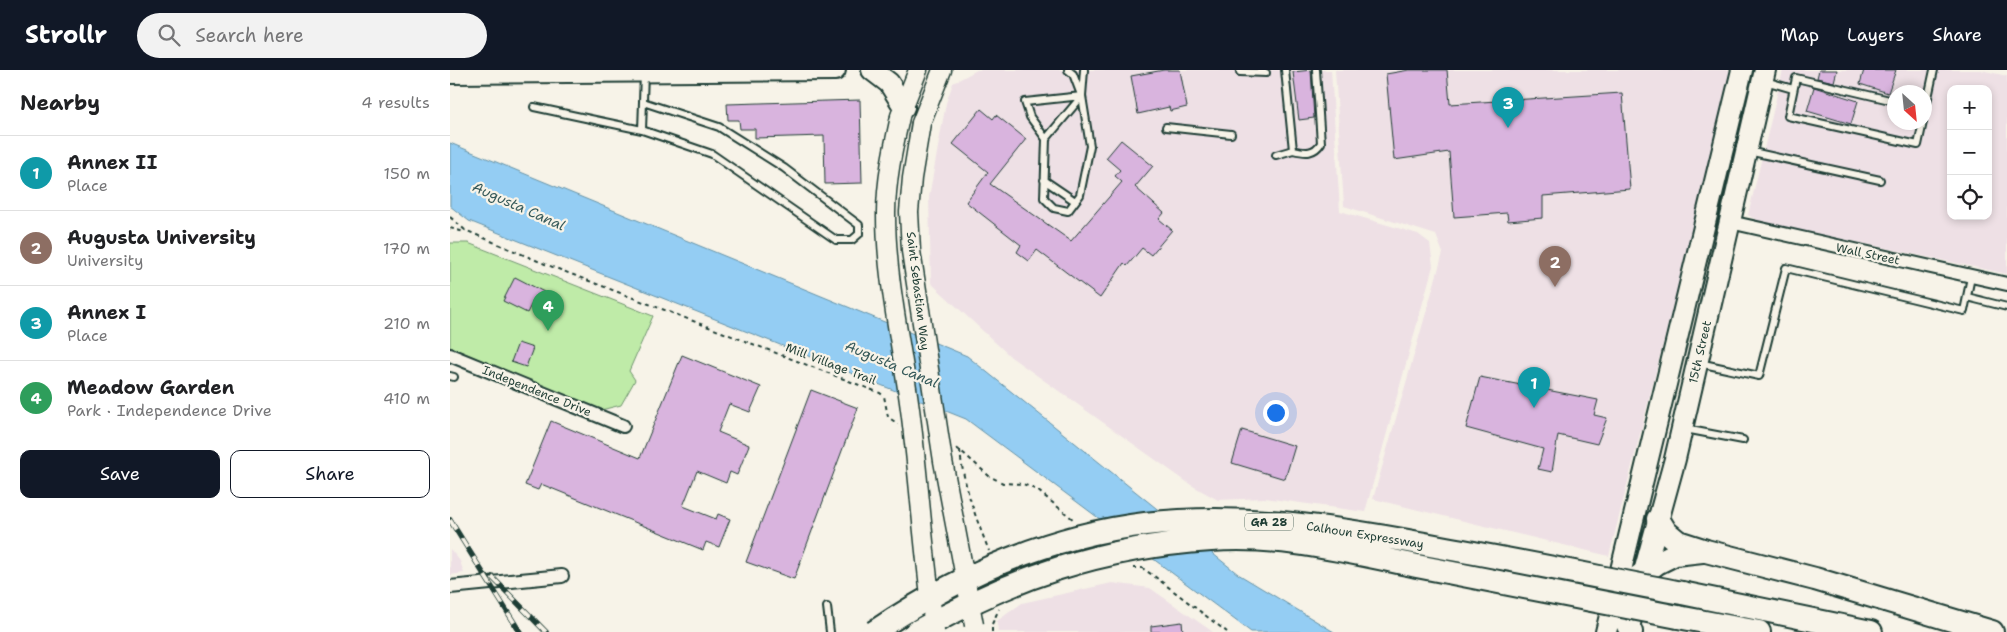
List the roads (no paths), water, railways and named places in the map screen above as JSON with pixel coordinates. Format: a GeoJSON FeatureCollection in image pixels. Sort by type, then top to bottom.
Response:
{"type":"FeatureCollection","features":[{"type":"Feature","properties":{"kind":"highway","name":"Calhoun Expressway"},"geometry":{"type":"LineString","coordinates":[[874,632],[926,599],[972,574],[1031,552],[1106,531],[1144,524],[1206,519],[1283,522],[1362,532],[1871,632]]}},
{"type":"Feature","properties":{"kind":"highway"},"geometry":{"type":"LineString","coordinates":[[1658,519],[1666,532],[1678,542],[1815,579],[1992,632]]}},
{"type":"Feature","properties":{"kind":"highway","name":"Calhoun Expressway"},"geometry":{"type":"LineString","coordinates":[[916,632],[971,602],[1032,576],[1114,552],[1212,539],[1285,542],[1348,552],[1758,632]]}},
{"type":"Feature","properties":{"kind":"highway"},"geometry":{"type":"LineString","coordinates":[[1629,630],[1614,595],[1644,573],[1676,554],[1706,551]]}},
{"type":"Feature","properties":{"kind":"main road"},"geometry":{"type":"LineString","coordinates":[[450,73],[835,70]]}},
{"type":"Feature","properties":{"kind":"main road"},"geometry":{"type":"LineString","coordinates":[[872,70],[889,82],[902,112]]}},
{"type":"Feature","properties":{"kind":"main road","name":"Saint Sebastian Way"},"geometry":{"type":"LineString","coordinates":[[918,70],[902,112],[888,181],[887,251],[910,411],[918,476],[925,564],[935,632]]}},
{"type":"Feature","properties":{"kind":"main road","name":"Saint Sebastian Way"},"geometry":{"type":"LineString","coordinates":[[942,70],[921,123],[912,178],[909,212],[911,251],[942,460],[974,629]]}},
{"type":"Feature","properties":{"kind":"main road","name":"15th Street"},"geometry":{"type":"LineString","coordinates":[[1606,632],[1742,70]]}},
{"type":"Feature","properties":{"kind":"main road","name":"15th Street"},"geometry":{"type":"LineString","coordinates":[[1629,630],[1682,429],[1764,75]]}},
{"type":"Feature","properties":{"kind":"street","name":"Wall Street"},"geometry":{"type":"LineString","coordinates":[[1730,222],[2007,284]]}},
{"type":"Feature","properties":{"kind":"street","name":"Independence Drive"},"geometry":{"type":"LineString","coordinates":[[450,355],[624,426]]}},
{"type":"Feature","properties":{"kind":"street"},"geometry":{"type":"LineString","coordinates":[[450,587],[562,576]]}},
{"type":"Feature","properties":{"kind":"lane"},"geometry":{"type":"LineString","coordinates":[[1068,70],[1073,74],[1082,96],[1090,146],[1080,195],[1068,211],[1054,208],[1044,198],[1046,139],[1082,96],[1084,70]]}},
{"type":"Feature","properties":{"kind":"lane"},"geometry":{"type":"LineString","coordinates":[[1285,70],[1294,150]]}},
{"type":"Feature","properties":{"kind":"lane"},"geometry":{"type":"LineString","coordinates":[[1276,155],[1294,150],[1310,153],[1317,150],[1321,143],[1316,70]]}},
{"type":"Feature","properties":{"kind":"lane"},"geometry":{"type":"LineString","coordinates":[[1931,85],[1934,70]]}},
{"type":"Feature","properties":{"kind":"lane"},"geometry":{"type":"LineString","coordinates":[[642,130],[644,72]]}},
{"type":"Feature","properties":{"kind":"lane"},"geometry":{"type":"LineString","coordinates":[[1240,72],[1266,73]]}},
{"type":"Feature","properties":{"kind":"lane"},"geometry":{"type":"LineString","coordinates":[[1764,75],[1793,89]]}},
{"type":"Feature","properties":{"kind":"lane"},"geometry":{"type":"LineString","coordinates":[[1887,100],[1796,78],[1788,116],[1918,144],[1921,130]]}},
{"type":"Feature","properties":{"kind":"lane"},"geometry":{"type":"LineString","coordinates":[[1046,139],[1030,118],[1025,102],[1082,96]]}},
{"type":"Feature","properties":{"kind":"lane"},"geometry":{"type":"LineString","coordinates":[[534,107],[642,130],[712,154],[836,240],[852,240],[858,234],[859,225],[784,168],[737,137],[719,127],[643,102]]}},
{"type":"Feature","properties":{"kind":"lane"},"geometry":{"type":"LineString","coordinates":[[1166,127],[1231,134]]}},
{"type":"Feature","properties":{"kind":"lane"},"geometry":{"type":"LineString","coordinates":[[1747,151],[1880,180]]}},
{"type":"Feature","properties":{"kind":"lane"},"geometry":{"type":"LineString","coordinates":[[1044,180],[1075,201]]}},
{"type":"Feature","properties":{"kind":"lane"},"geometry":{"type":"LineString","coordinates":[[1698,362],[1759,376],[1786,268],[1964,311],[1971,276]]}},
{"type":"Feature","properties":{"kind":"lane"},"geometry":{"type":"LineString","coordinates":[[1967,297],[2007,307]]}},
{"type":"Feature","properties":{"kind":"lane"},"geometry":{"type":"LineString","coordinates":[[1682,429],[1743,440]]}},
{"type":"Feature","properties":{"kind":"lane"},"geometry":{"type":"LineString","coordinates":[[827,607],[830,632]]}},
{"type":"Feature","properties":{"kind":"water","name":"Augusta Canal"},"geometry":{"type":"Polygon","coordinates":[[[450,143],[967,356],[1238,574],[1334,632],[1251,632],[966,419],[469,221],[450,206],[450,143]]]}},
{"type":"Feature","properties":{"kind":"railway"},"geometry":{"type":"LineString","coordinates":[[450,520],[520,632]]}},
{"type":"Feature","properties":{"kind":"railway"},"geometry":{"type":"LineString","coordinates":[[492,577],[546,632]]}},
{"type":"Feature","properties":{"kind":"place","name":"Annex I"},"geometry":{"type":"Point","coordinates":[1508,128]}},
{"type":"Feature","properties":{"kind":"place","name":"Augusta University"},"geometry":{"type":"Point","coordinates":[1555,287]}},
{"type":"Feature","properties":{"kind":"place","name":"Meadow Garden"},"geometry":{"type":"Point","coordinates":[548,331]}},
{"type":"Feature","properties":{"kind":"place","name":"Annex II"},"geometry":{"type":"Point","coordinates":[1534,408]}}]}
